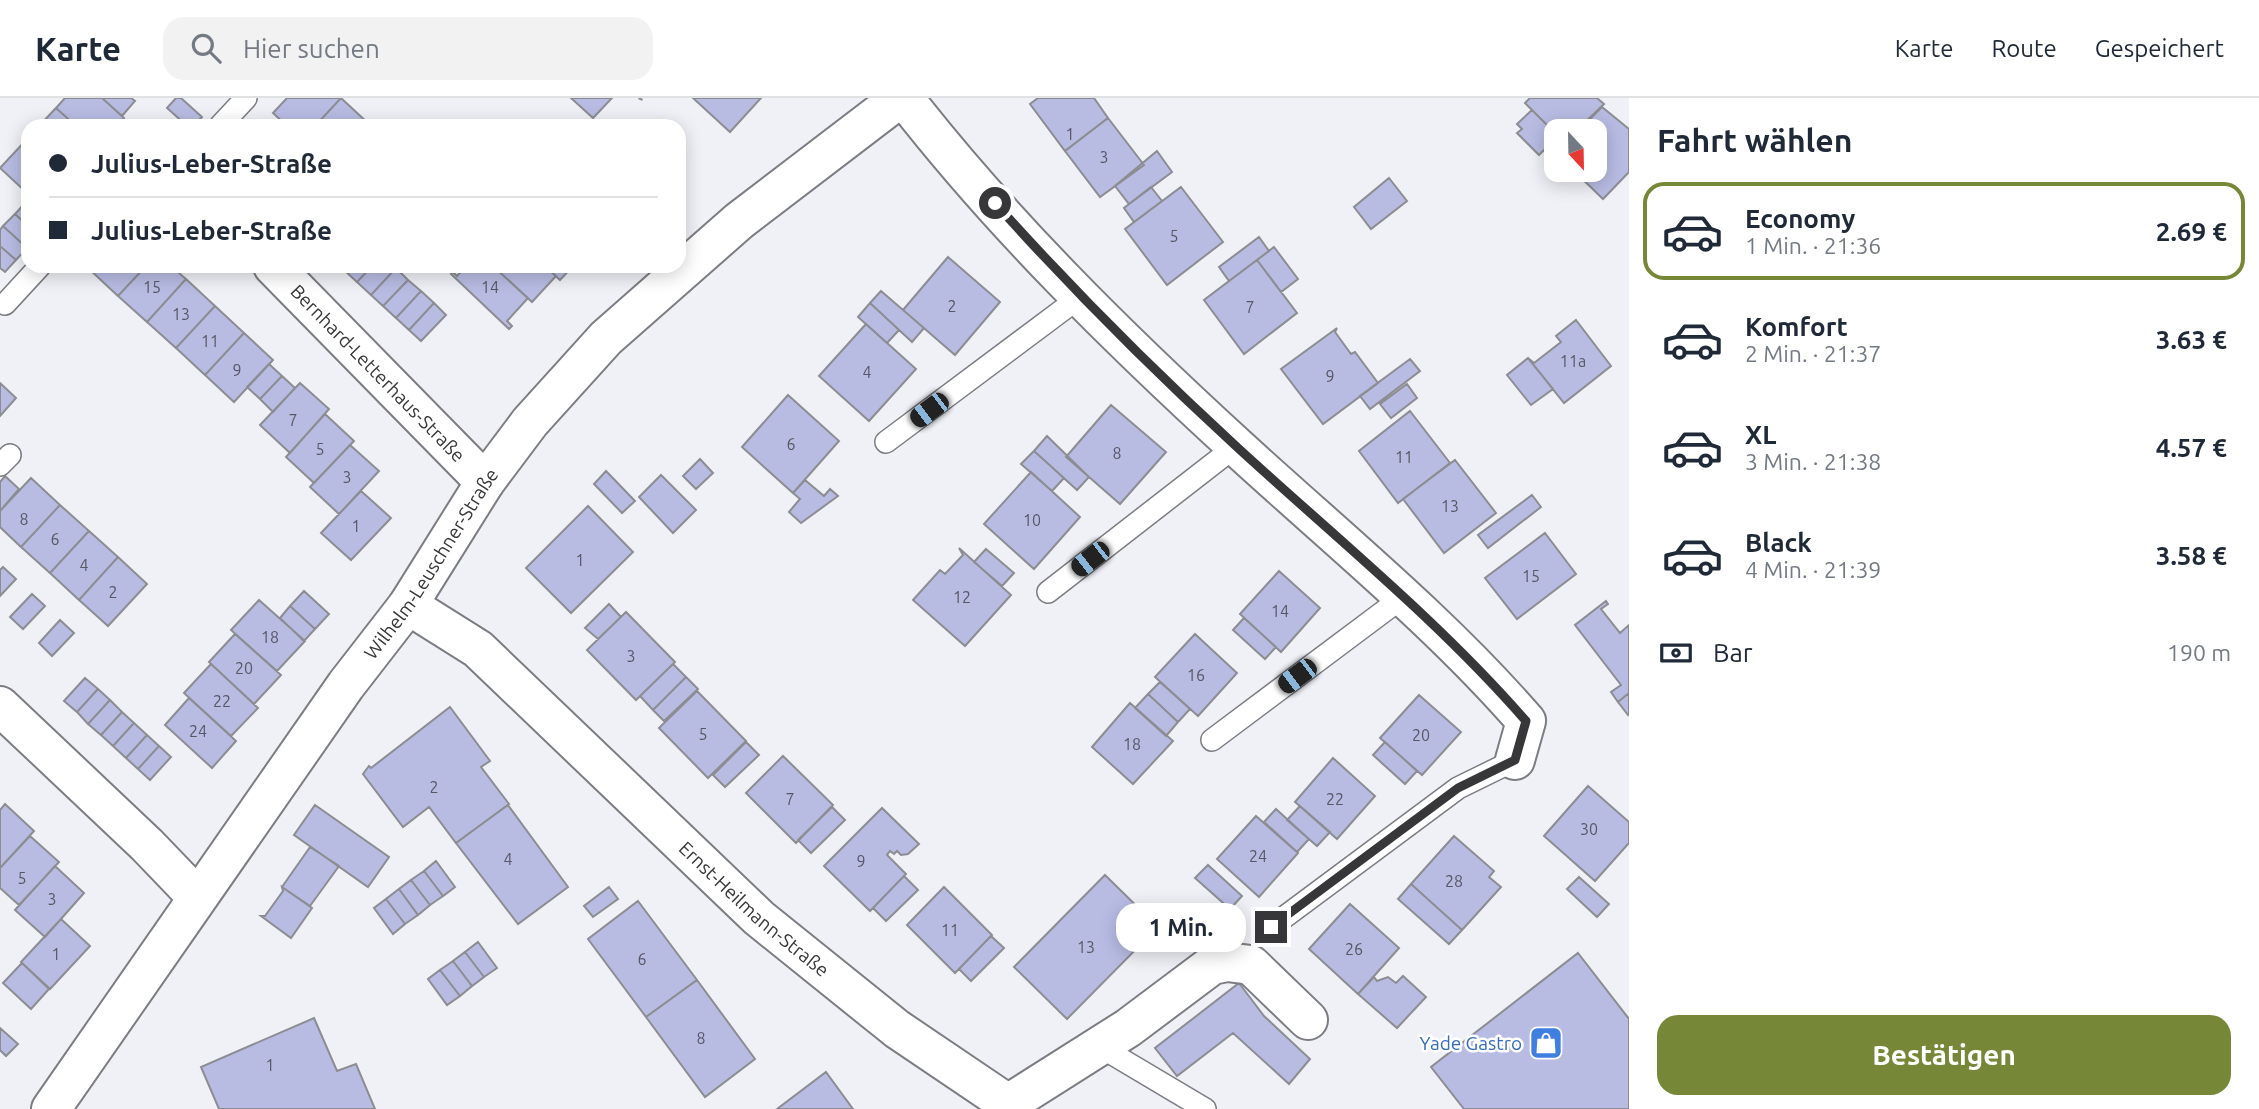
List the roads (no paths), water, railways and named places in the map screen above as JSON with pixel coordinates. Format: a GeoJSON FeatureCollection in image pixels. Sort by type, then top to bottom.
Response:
{"type":"FeatureCollection","features":[{"type":"Feature","properties":{"kind":"street"},"geometry":{"type":"LineString","coordinates":[[902,98],[1080,297],[1236,446],[1403,597],[1494,684],[1526,721],[1515,760]]}},
{"type":"Feature","properties":{"kind":"street","name":"Wilhelm-Leuschner-Straße"},"geometry":{"type":"LineString","coordinates":[[686,267],[739,220],[902,98]]}},
{"type":"Feature","properties":{"kind":"street","name":"Bernhard-Letterhaus-Straße"},"geometry":{"type":"LineString","coordinates":[[280,273],[485,482]]}},
{"type":"Feature","properties":{"kind":"street","name":"Wilhelm-Leuschner-Straße"},"geometry":{"type":"LineString","coordinates":[[51,1109],[346,685],[408,605],[485,482],[530,422],[606,338],[679,273]]}},
{"type":"Feature","properties":{"kind":"street","name":"Ernst-Heilmann-Straße"},"geometry":{"type":"LineString","coordinates":[[408,605],[478,649],[759,918],[898,1029],[1008,1104],[1113,1037]]}},
{"type":"Feature","properties":{"kind":"street"},"geometry":{"type":"LineString","coordinates":[[0,706],[147,845],[197,897]]}},
{"type":"Feature","properties":{"kind":"street"},"geometry":{"type":"LineString","coordinates":[[1113,1037],[1212,965],[1227,962],[1251,965],[1308,1020]]}},
{"type":"Feature","properties":{"kind":"lane"},"geometry":{"type":"LineString","coordinates":[[226,119],[246,98]]}},
{"type":"Feature","properties":{"kind":"lane"},"geometry":{"type":"LineString","coordinates":[[5,304],[34,273]]}},
{"type":"Feature","properties":{"kind":"lane"},"geometry":{"type":"LineString","coordinates":[[886,442],[1080,297]]}},
{"type":"Feature","properties":{"kind":"lane"},"geometry":{"type":"LineString","coordinates":[[1048,592],[1236,446]]}},
{"type":"Feature","properties":{"kind":"lane"},"geometry":{"type":"LineString","coordinates":[[1212,740],[1403,597]]}},
{"type":"Feature","properties":{"kind":"lane"},"geometry":{"type":"LineString","coordinates":[[1271,927],[1458,788],[1515,760]]}},
{"type":"Feature","properties":{"kind":"lane"},"geometry":{"type":"LineString","coordinates":[[1113,1037],[1205,1109]]}},
{"type":"Feature","properties":{"kind":"place","name":"Yade Gastro"},"geometry":{"type":"Point","coordinates":[1546,1043]}}]}
